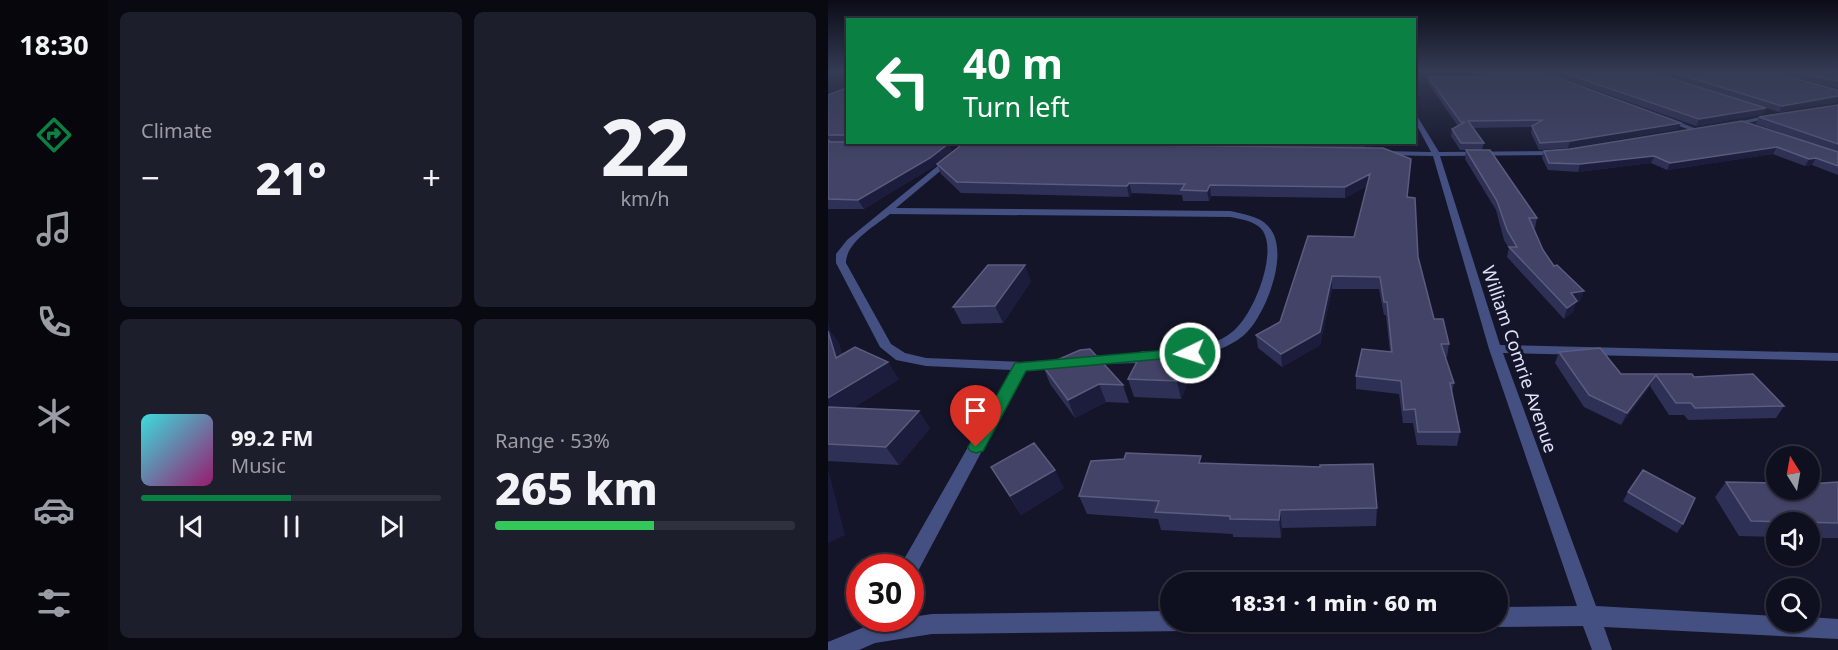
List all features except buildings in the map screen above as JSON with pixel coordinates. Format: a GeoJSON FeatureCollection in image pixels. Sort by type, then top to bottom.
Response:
{"type":"FeatureCollection","features":[{"type":"Feature","properties":{"kind":"street"},"geometry":{"type":"LineString","coordinates":[[1717,126],[1778,115],[1767,112]]}},
{"type":"Feature","properties":{"kind":"street","name":"William Comrie Avenue"},"geometry":{"type":"LineString","coordinates":[[1416,117],[1436,154],[1495,349],[1602,650]]}},
{"type":"Feature","properties":{"kind":"street"},"geometry":{"type":"LineString","coordinates":[[1663,118],[1695,130]]}},
{"type":"Feature","properties":{"kind":"street"},"geometry":{"type":"LineString","coordinates":[[1739,123],[1761,130]]}},
{"type":"Feature","properties":{"kind":"street"},"geometry":{"type":"LineString","coordinates":[[1673,134],[1706,128]]}},
{"type":"Feature","properties":{"kind":"street"},"geometry":{"type":"LineString","coordinates":[[952,147],[970,146]]}},
{"type":"Feature","properties":{"kind":"street"},"geometry":{"type":"LineString","coordinates":[[889,211],[1230,214],[1255,220],[1269,234],[1272,255],[1269,279],[1246,327],[1221,344],[1190,353],[1021,366],[926,362],[901,357],[886,347],[841,263],[841,254],[850,242],[970,146]]}},
{"type":"Feature","properties":{"kind":"street"},"geometry":{"type":"LineString","coordinates":[[1377,153],[1526,155],[1568,152]]}},
{"type":"Feature","properties":{"kind":"street"},"geometry":{"type":"LineString","coordinates":[[1495,349],[1838,357]]}},
{"type":"Feature","properties":{"kind":"street"},"geometry":{"type":"LineString","coordinates":[[917,554],[1021,366]]}},
{"type":"Feature","properties":{"kind":"street"},"geometry":{"type":"LineString","coordinates":[[1508,617],[1590,616],[1838,629]]}},
{"type":"Feature","properties":{"kind":"street"},"geometry":{"type":"LineString","coordinates":[[924,624],[1160,621]]}},
{"type":"Feature","properties":{"kind":"street"},"geometry":{"type":"LineString","coordinates":[[836,650],[868,632]]}},
{"type":"Feature","properties":{"kind":"route"},"geometry":{"type":"LineString","coordinates":[[976,447],[1021,366],[1190,353]]}}]}
